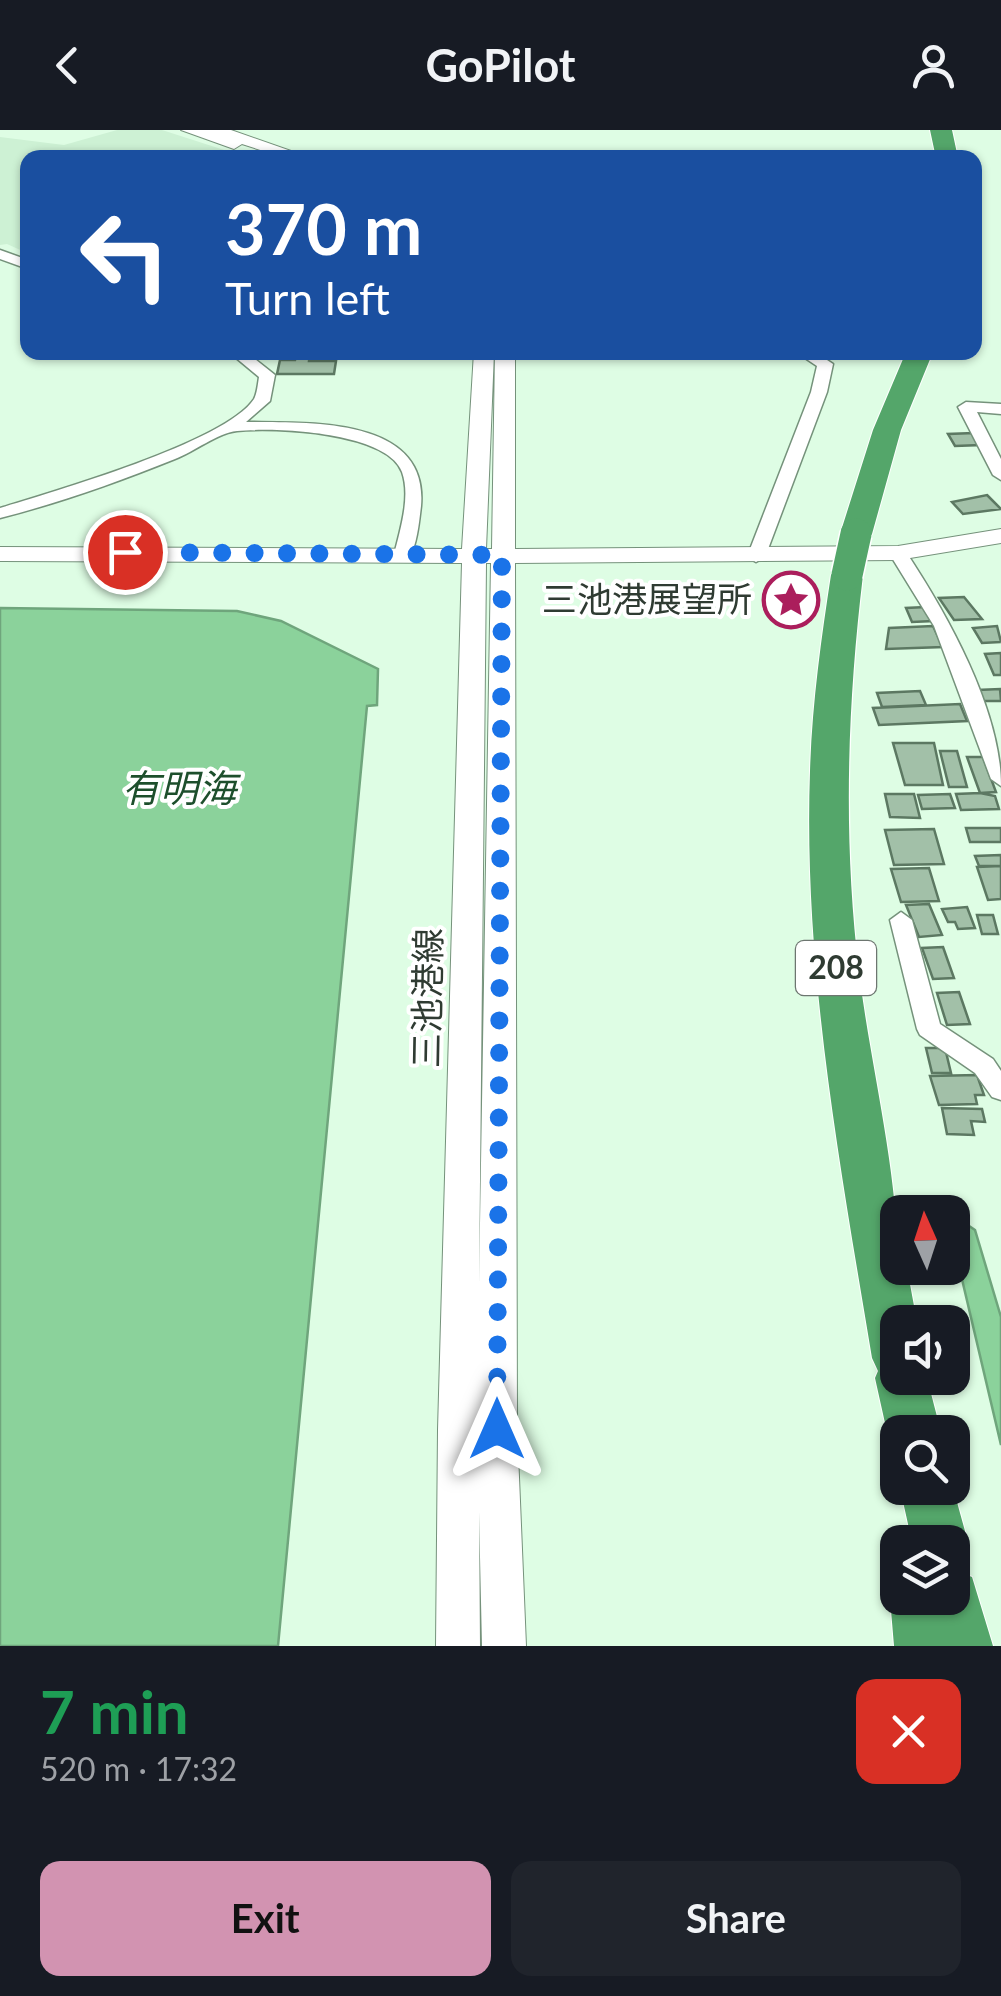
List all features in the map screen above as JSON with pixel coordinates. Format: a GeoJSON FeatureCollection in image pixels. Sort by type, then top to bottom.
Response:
{"type":"FeatureCollection","features":[{"type":"Feature","properties":{"kind":"highway","name":"208"},"geometry":{"type":"LineString","coordinates":[[889,1305],[852,1100],[831,902],[829,704],[856,534],[887,430],[917,360]]}},
{"type":"Feature","properties":{"kind":"highway"},"geometry":{"type":"LineString","coordinates":[[920,1615],[923,1646]]}},
{"type":"Feature","properties":{"kind":"highway"},"geometry":{"type":"LineString","coordinates":[[956,1615],[964,1646]]}},
{"type":"Feature","properties":{"kind":"main road"},"geometry":{"type":"LineString","coordinates":[[189,130],[250,150]]}},
{"type":"Feature","properties":{"kind":"main road"},"geometry":{"type":"LineString","coordinates":[[215,130],[277,150]]}},
{"type":"Feature","properties":{"kind":"main road","name":"三池港線"},"geometry":{"type":"LineString","coordinates":[[484,360],[497,1429],[504,1646]]}},
{"type":"Feature","properties":{"kind":"main road","name":"三池港線"},"geometry":{"type":"LineString","coordinates":[[458,1646],[458,1430],[488,555],[504,360]]}},
{"type":"Feature","properties":{"kind":"main road"},"geometry":{"type":"LineString","coordinates":[[0,554],[756,557],[898,553],[1001,536]]}},
{"type":"Feature","properties":{"kind":"street"},"geometry":{"type":"LineString","coordinates":[[0,513],[101,482],[236,426],[268,392],[268,377],[263,368],[250,360]]}},
{"type":"Feature","properties":{"kind":"street"},"geometry":{"type":"LineString","coordinates":[[756,557],[793,452],[820,392],[825,364],[818,360]]}},
{"type":"Feature","properties":{"kind":"street"},"geometry":{"type":"LineString","coordinates":[[1001,408],[966,407],[1001,475]]}},
{"type":"Feature","properties":{"kind":"street"},"geometry":{"type":"LineString","coordinates":[[236,426],[336,432],[380,441],[400,454],[410,470],[411,499],[403,555]]}},
{"type":"Feature","properties":{"kind":"street"},"geometry":{"type":"LineString","coordinates":[[898,553],[943,626],[1001,779]]}},
{"type":"Feature","properties":{"kind":"street"},"geometry":{"type":"LineString","coordinates":[[901,920],[929,1029],[984,1066],[1001,1090]]}},
{"type":"Feature","properties":{"kind":"shaded area"},"geometry":{"type":"Polygon","coordinates":[[[117,130],[162,130],[224,150],[20,150],[20,250],[0,245],[0,137],[64,145],[117,130]]]}},
{"type":"Feature","properties":{"kind":"water","name":"有明海"},"geometry":{"type":"Polygon","coordinates":[[[0,608],[237,611],[281,621],[378,669],[377,705],[367,706],[278,1646],[0,1646],[0,608]]]}},
{"type":"Feature","properties":{"kind":"water"},"geometry":{"type":"Polygon","coordinates":[[[970,1227],[975,1230],[1001,1317],[1001,1445],[970,1305],[963,1285],[970,1285],[970,1227]]]}},
{"type":"Feature","properties":{"kind":"building"},"geometry":{"type":"Polygon","coordinates":[[[280,360],[336,361],[334,374],[277,374],[280,360]]]}},
{"type":"Feature","properties":{"kind":"building"},"geometry":{"type":"Polygon","coordinates":[[[974,433],[981,445],[955,446],[948,434],[974,433]]]}},
{"type":"Feature","properties":{"kind":"building"},"geometry":{"type":"Polygon","coordinates":[[[987,495],[1001,509],[963,514],[952,502],[987,495]]]}},
{"type":"Feature","properties":{"kind":"building"},"geometry":{"type":"Polygon","coordinates":[[[964,597],[982,619],[954,620],[939,598],[964,597]]]}},
{"type":"Feature","properties":{"kind":"building"},"geometry":{"type":"Polygon","coordinates":[[[926,607],[933,621],[912,622],[906,608],[926,607]]]}},
{"type":"Feature","properties":{"kind":"building"},"geometry":{"type":"Polygon","coordinates":[[[933,626],[943,647],[886,649],[889,628],[933,626]]]}},
{"type":"Feature","properties":{"kind":"building"},"geometry":{"type":"Polygon","coordinates":[[[997,626],[1001,642],[982,643],[973,628],[997,626]]]}},
{"type":"Feature","properties":{"kind":"building"},"geometry":{"type":"Polygon","coordinates":[[[1001,653],[1001,675],[994,675],[985,654],[1001,653]]]}},
{"type":"Feature","properties":{"kind":"building"},"geometry":{"type":"Polygon","coordinates":[[[1000,689],[1001,701],[983,701],[978,690],[1000,689]]]}},
{"type":"Feature","properties":{"kind":"building"},"geometry":{"type":"Polygon","coordinates":[[[920,691],[926,705],[882,707],[877,693],[920,691]]]}},
{"type":"Feature","properties":{"kind":"building"},"geometry":{"type":"Polygon","coordinates":[[[960,704],[967,721],[879,725],[873,708],[960,704]]]}},
{"type":"Feature","properties":{"kind":"building"},"geometry":{"type":"Polygon","coordinates":[[[893,743],[934,743],[943,785],[905,785],[893,743]]]}},
{"type":"Feature","properties":{"kind":"building"},"geometry":{"type":"Polygon","coordinates":[[[940,751],[957,751],[967,787],[949,787],[940,751]]]}},
{"type":"Feature","properties":{"kind":"building"},"geometry":{"type":"Polygon","coordinates":[[[967,757],[983,757],[996,792],[980,793],[967,757]]]}},
{"type":"Feature","properties":{"kind":"building"},"geometry":{"type":"Polygon","coordinates":[[[885,794],[914,794],[920,818],[890,817],[885,794]]]}},
{"type":"Feature","properties":{"kind":"building"},"geometry":{"type":"Polygon","coordinates":[[[950,794],[955,808],[922,809],[918,795],[950,794]]]}},
{"type":"Feature","properties":{"kind":"building"},"geometry":{"type":"Polygon","coordinates":[[[956,794],[995,796],[999,809],[961,810],[956,794]]]}},
{"type":"Feature","properties":{"kind":"building"},"geometry":{"type":"Polygon","coordinates":[[[966,828],[1001,828],[1001,842],[970,842],[966,828]]]}},
{"type":"Feature","properties":{"kind":"building"},"geometry":{"type":"Polygon","coordinates":[[[934,829],[944,864],[894,865],[885,830],[934,829]]]}},
{"type":"Feature","properties":{"kind":"building"},"geometry":{"type":"Polygon","coordinates":[[[1001,855],[1001,866],[979,866],[975,856],[1001,855]]]}},
{"type":"Feature","properties":{"kind":"building"},"geometry":{"type":"Polygon","coordinates":[[[1001,866],[1001,899],[988,900],[977,867],[1001,866]]]}},
{"type":"Feature","properties":{"kind":"building"},"geometry":{"type":"Polygon","coordinates":[[[929,868],[939,901],[901,902],[891,869],[929,868]]]}},
{"type":"Feature","properties":{"kind":"building"},"geometry":{"type":"Polygon","coordinates":[[[929,904],[942,935],[919,937],[906,905],[929,904]]]}},
{"type":"Feature","properties":{"kind":"building"},"geometry":{"type":"Polygon","coordinates":[[[967,907],[975,928],[958,929],[955,922],[948,922],[942,909],[967,907]]]}},
{"type":"Feature","properties":{"kind":"building"},"geometry":{"type":"Polygon","coordinates":[[[977,915],[993,915],[998,934],[982,934],[977,915]]]}},
{"type":"Feature","properties":{"kind":"building"},"geometry":{"type":"Polygon","coordinates":[[[943,947],[954,978],[933,979],[922,948],[943,947]]]}},
{"type":"Feature","properties":{"kind":"building"},"geometry":{"type":"Polygon","coordinates":[[[959,992],[970,1024],[947,1025],[937,993],[959,992]]]}},
{"type":"Feature","properties":{"kind":"building"},"geometry":{"type":"Polygon","coordinates":[[[926,1048],[945,1048],[951,1073],[932,1073],[926,1048]]]}},
{"type":"Feature","properties":{"kind":"building"},"geometry":{"type":"Polygon","coordinates":[[[977,1075],[984,1095],[975,1095],[977,1104],[939,1105],[930,1076],[977,1075]]]}},
{"type":"Feature","properties":{"kind":"building"},"geometry":{"type":"Polygon","coordinates":[[[942,1108],[982,1109],[985,1122],[971,1121],[974,1135],[947,1134],[942,1108]]]}},
{"type":"Feature","properties":{"kind":"place","name":"三池港展望所"},"geometry":{"type":"Point","coordinates":[791,600]}},
{"type":"Feature","properties":{"kind":"route"},"geometry":{"type":"LineString","coordinates":[[125,552],[502,555],[497,1429]]}}]}
